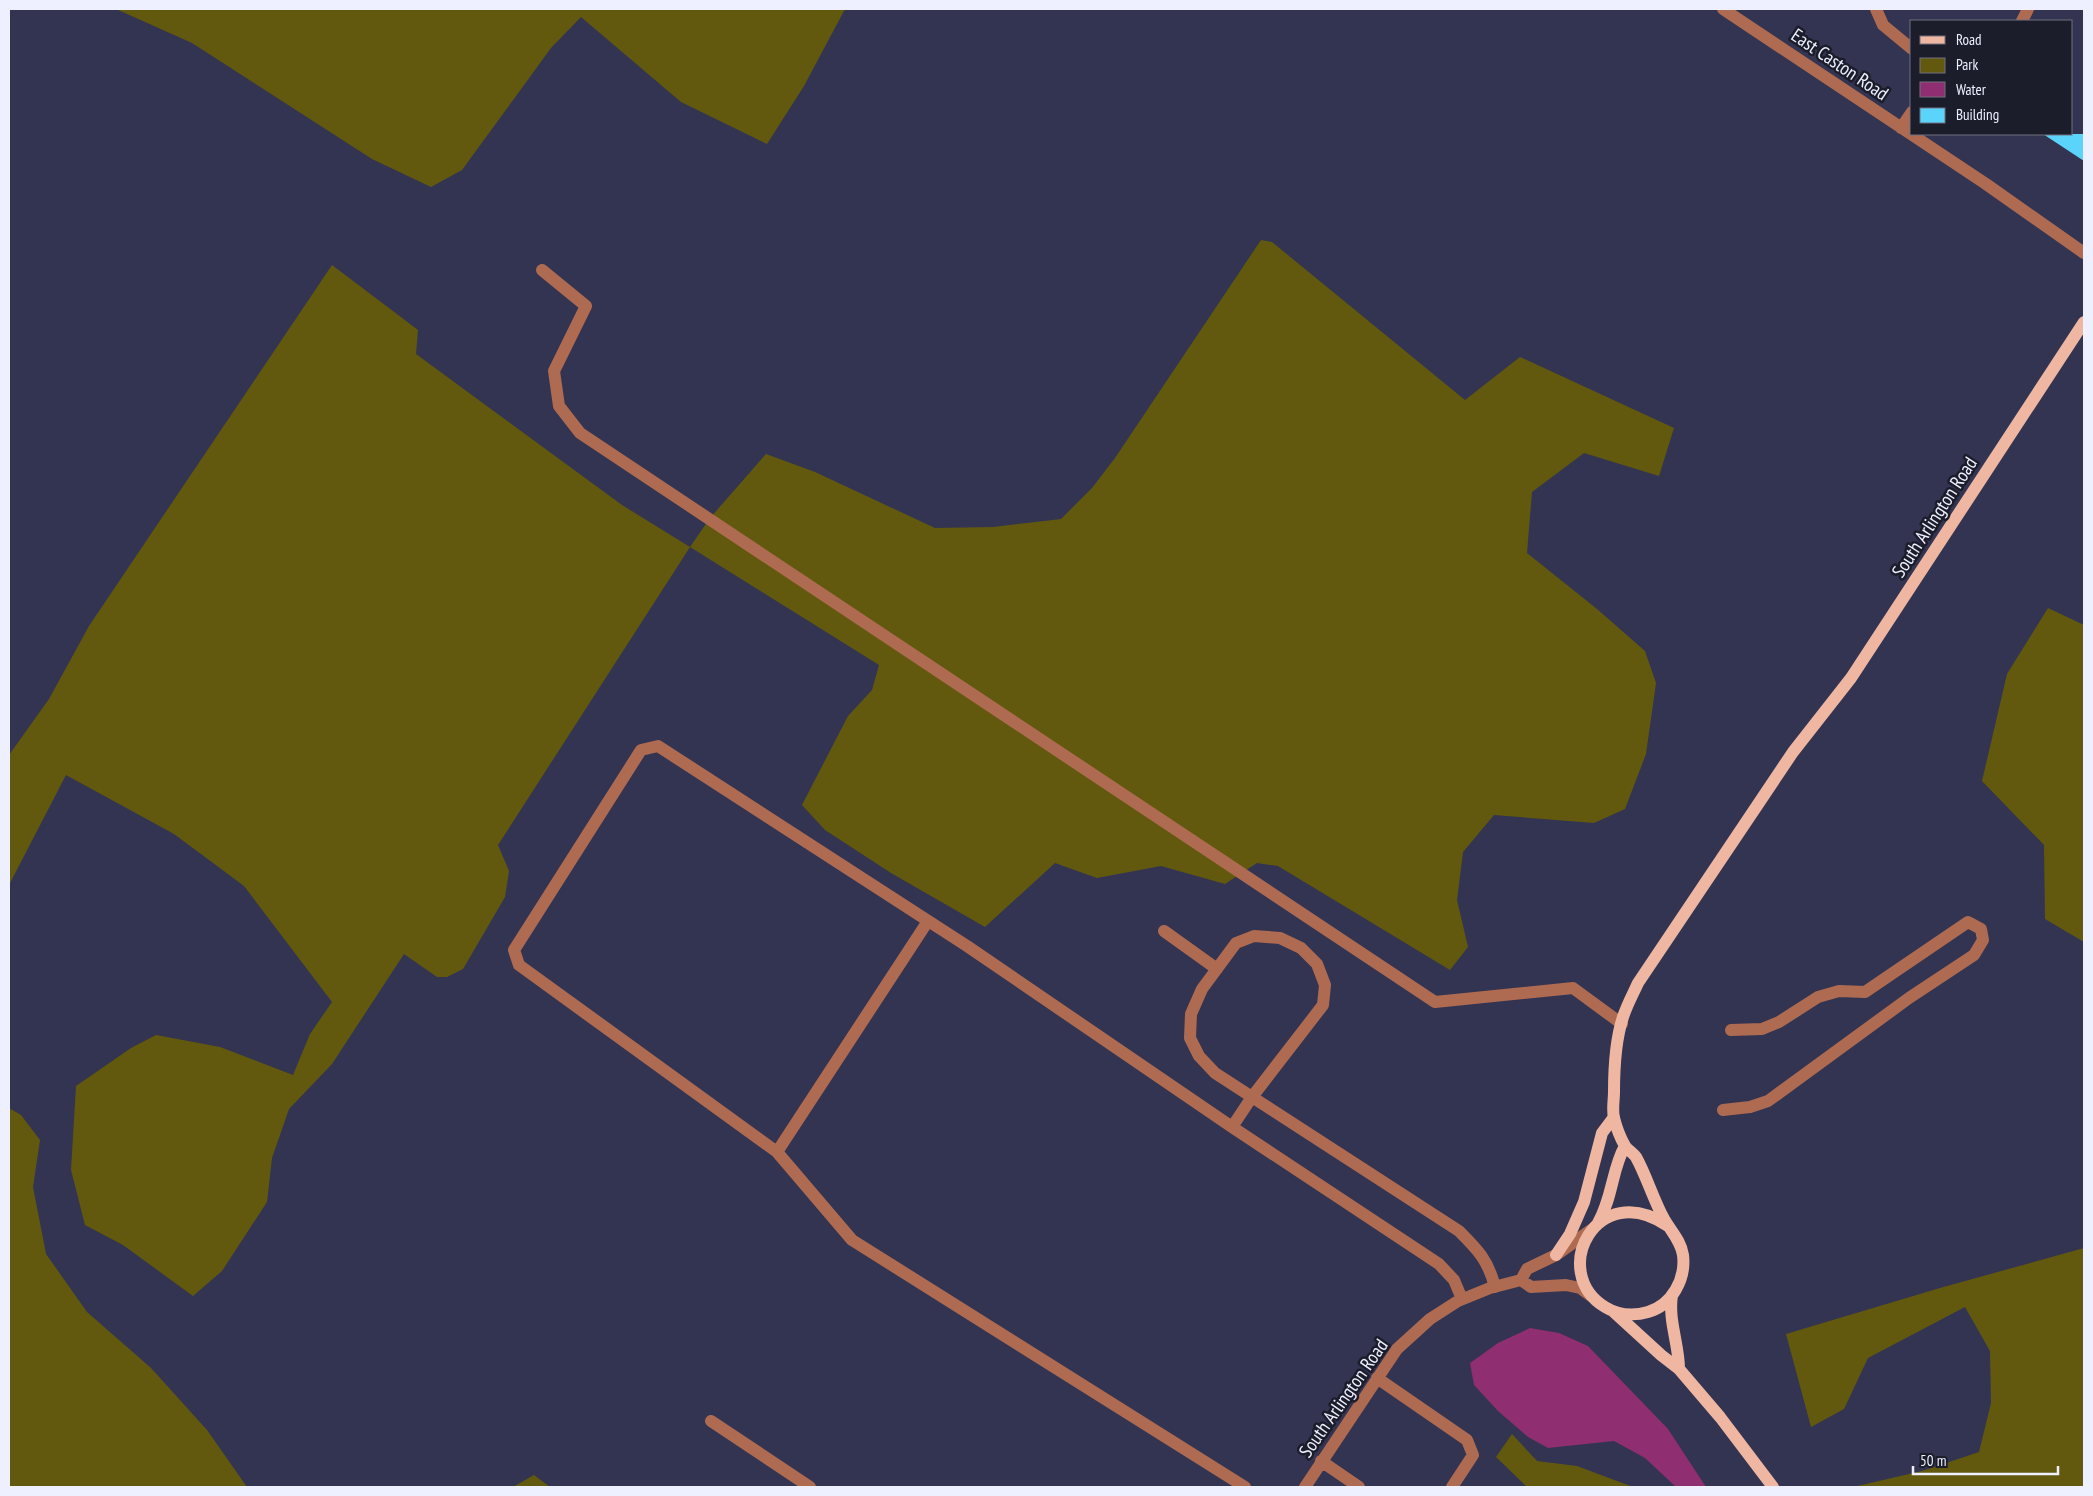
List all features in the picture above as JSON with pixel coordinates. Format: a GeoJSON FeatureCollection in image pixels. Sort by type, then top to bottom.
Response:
{"type":"FeatureCollection","features":[{"type":"Feature","properties":{"kind":"main road","name":"South Arlington Road"},"geometry":{"type":"LineString","coordinates":[[1614,1117],[1614,1058],[1622,1024],[1638,982],[1793,752],[1851,678],[2084,322]]}},
{"type":"Feature","properties":{"kind":"main road"},"geometry":{"type":"LineString","coordinates":[[1614,1117],[1625,1146],[1635,1156],[1657,1207],[1678,1239],[1683,1255],[1683,1272],[1678,1288],[1668,1301],[1654,1310],[1638,1315],[1621,1314],[1613,1311],[1591,1296],[1582,1280],[1579,1263],[1583,1245],[1606,1209],[1620,1154],[1625,1146]]}},
{"type":"Feature","properties":{"kind":"main road"},"geometry":{"type":"LineString","coordinates":[[1556,1255],[1570,1234],[1584,1202],[1602,1133],[1614,1117]]}},
{"type":"Feature","properties":{"kind":"main road"},"geometry":{"type":"LineString","coordinates":[[1594,1227],[1605,1218],[1621,1212],[1638,1212],[1654,1216],[1668,1226]]}},
{"type":"Feature","properties":{"kind":"main road"},"geometry":{"type":"LineString","coordinates":[[1672,1295],[1671,1320],[1679,1355],[1679,1369]]}},
{"type":"Feature","properties":{"kind":"main road"},"geometry":{"type":"LineString","coordinates":[[1613,1311],[1679,1369],[1720,1417],[1773,1487]]}},
{"type":"Feature","properties":{"kind":"street","name":"East Caston Road"},"geometry":{"type":"LineString","coordinates":[[1723,9],[1910,134]]}},
{"type":"Feature","properties":{"kind":"street"},"geometry":{"type":"LineString","coordinates":[[1876,9],[1883,25],[1910,47]]}},
{"type":"Feature","properties":{"kind":"street"},"geometry":{"type":"LineString","coordinates":[[1901,128],[1910,115]]}},
{"type":"Feature","properties":{"kind":"street","name":"East Caston Road"},"geometry":{"type":"LineString","coordinates":[[1912,135],[1986,184],[2084,253]]}},
{"type":"Feature","properties":{"kind":"street"},"geometry":{"type":"LineString","coordinates":[[542,270],[586,306],[554,371],[559,406],[580,434],[1435,1002],[1572,988],[1622,1024]]}},
{"type":"Feature","properties":{"kind":"street"},"geometry":{"type":"LineString","coordinates":[[1245,1487],[852,1240],[777,1152],[519,965],[514,950],[641,750],[658,746],[928,921],[1232,1127],[1439,1264],[1454,1280],[1462,1300]]}},
{"type":"Feature","properties":{"kind":"street"},"geometry":{"type":"LineString","coordinates":[[777,1152],[928,921]]}},
{"type":"Feature","properties":{"kind":"street"},"geometry":{"type":"LineString","coordinates":[[1723,1110],[1750,1107],[1768,1101],[1791,1085],[1909,998],[1974,955],[1983,940],[1980,929],[1968,922],[1865,992],[1839,991],[1818,997],[1779,1022],[1762,1029],[1731,1030]]}},
{"type":"Feature","properties":{"kind":"street"},"geometry":{"type":"LineString","coordinates":[[1164,931],[1217,969]]}},
{"type":"Feature","properties":{"kind":"street"},"geometry":{"type":"LineString","coordinates":[[1232,1127],[1252,1097],[1323,1005],[1325,985],[1317,964],[1301,948],[1280,938],[1254,936],[1236,943],[1202,990],[1191,1014],[1190,1038],[1199,1056],[1215,1073],[1252,1097],[1459,1231],[1480,1252],[1490,1268],[1496,1287]]}},
{"type":"Feature","properties":{"kind":"street","name":"South Arlington Road"},"geometry":{"type":"LineString","coordinates":[[1305,1487],[1397,1349],[1430,1319],[1462,1300],[1521,1280],[1528,1269],[1556,1255],[1594,1227]]}},
{"type":"Feature","properties":{"kind":"street"},"geometry":{"type":"LineString","coordinates":[[1521,1280],[1531,1287],[1566,1285],[1580,1288],[1591,1296]]}},
{"type":"Feature","properties":{"kind":"street"},"geometry":{"type":"LineString","coordinates":[[1377,1378],[1467,1440],[1473,1455],[1452,1487]]}},
{"type":"Feature","properties":{"kind":"street"},"geometry":{"type":"LineString","coordinates":[[711,1421],[810,1487]]}},
{"type":"Feature","properties":{"kind":"street"},"geometry":{"type":"LineString","coordinates":[[1321,1461],[1359,1487]]}},
{"type":"Feature","properties":{"kind":"green space"},"geometry":{"type":"Polygon","coordinates":[[[116,9],[845,9],[804,86],[767,144],[681,102],[581,17],[551,48],[462,170],[431,187],[372,159],[192,43],[116,9]]]}},
{"type":"Feature","properties":{"kind":"green space"},"geometry":{"type":"Polygon","coordinates":[[[1261,240],[1272,242],[1465,400],[1520,357],[1674,428],[1659,476],[1584,453],[1532,492],[1527,553],[1597,609],[1645,651],[1656,683],[1646,754],[1625,809],[1594,823],[1494,815],[1463,852],[1457,900],[1468,947],[1450,970],[1278,866],[1257,863],[1225,884],[1161,866],[1097,878],[1055,863],[985,927],[891,873],[825,830],[802,805],[848,716],[872,690],[879,665],[690,547],[710,518],[766,454],[815,472],[935,528],[993,527],[1061,519],[1092,488],[1115,458],[1261,240]]]}},
{"type":"Feature","properties":{"kind":"green space"},"geometry":{"type":"Polygon","coordinates":[[[332,265],[418,330],[416,354],[622,505],[690,547],[498,845],[509,871],[505,897],[463,969],[447,977],[437,977],[404,954],[332,1064],[289,1109],[272,1158],[267,1202],[222,1271],[193,1296],[123,1245],[85,1225],[71,1170],[76,1086],[131,1048],[156,1035],[220,1047],[293,1075],[310,1034],[332,1002],[244,886],[174,834],[66,775],[9,885],[9,755],[49,699],[89,626],[332,265]]]}},
{"type":"Feature","properties":{"kind":"green space"},"geometry":{"type":"Polygon","coordinates":[[[2048,608],[2084,625],[2084,942],[2045,919],[2044,845],[1982,781],[2007,674],[2048,608]]]}},
{"type":"Feature","properties":{"kind":"green space"},"geometry":{"type":"Polygon","coordinates":[[[9,1108],[21,1115],[40,1140],[33,1187],[46,1254],[87,1312],[151,1368],[207,1430],[247,1487],[9,1487],[9,1108]]]}},
{"type":"Feature","properties":{"kind":"green space"},"geometry":{"type":"Polygon","coordinates":[[[2084,1248],[2084,1487],[1853,1487],[1922,1471],[1979,1452],[1991,1403],[1990,1351],[1965,1307],[1868,1358],[1844,1409],[1811,1427],[1786,1334],[2084,1248]]]}},
{"type":"Feature","properties":{"kind":"green space"},"geometry":{"type":"Polygon","coordinates":[[[1512,1434],[1537,1461],[1577,1466],[1633,1487],[1527,1487],[1496,1457],[1512,1434]]]}},
{"type":"Feature","properties":{"kind":"green space"},"geometry":{"type":"Polygon","coordinates":[[[534,1475],[550,1487],[513,1487],[534,1475]]]}},
{"type":"Feature","properties":{"kind":"water"},"geometry":{"type":"Polygon","coordinates":[[[1530,1328],[1559,1333],[1588,1346],[1668,1429],[1706,1487],[1676,1487],[1645,1458],[1614,1441],[1548,1448],[1528,1437],[1498,1411],[1474,1385],[1470,1363],[1498,1343],[1530,1328]]]}},
{"type":"Feature","properties":{"kind":"building"},"geometry":{"type":"Polygon","coordinates":[[[2084,134],[2084,161],[2045,135],[2084,134]]]}}]}
